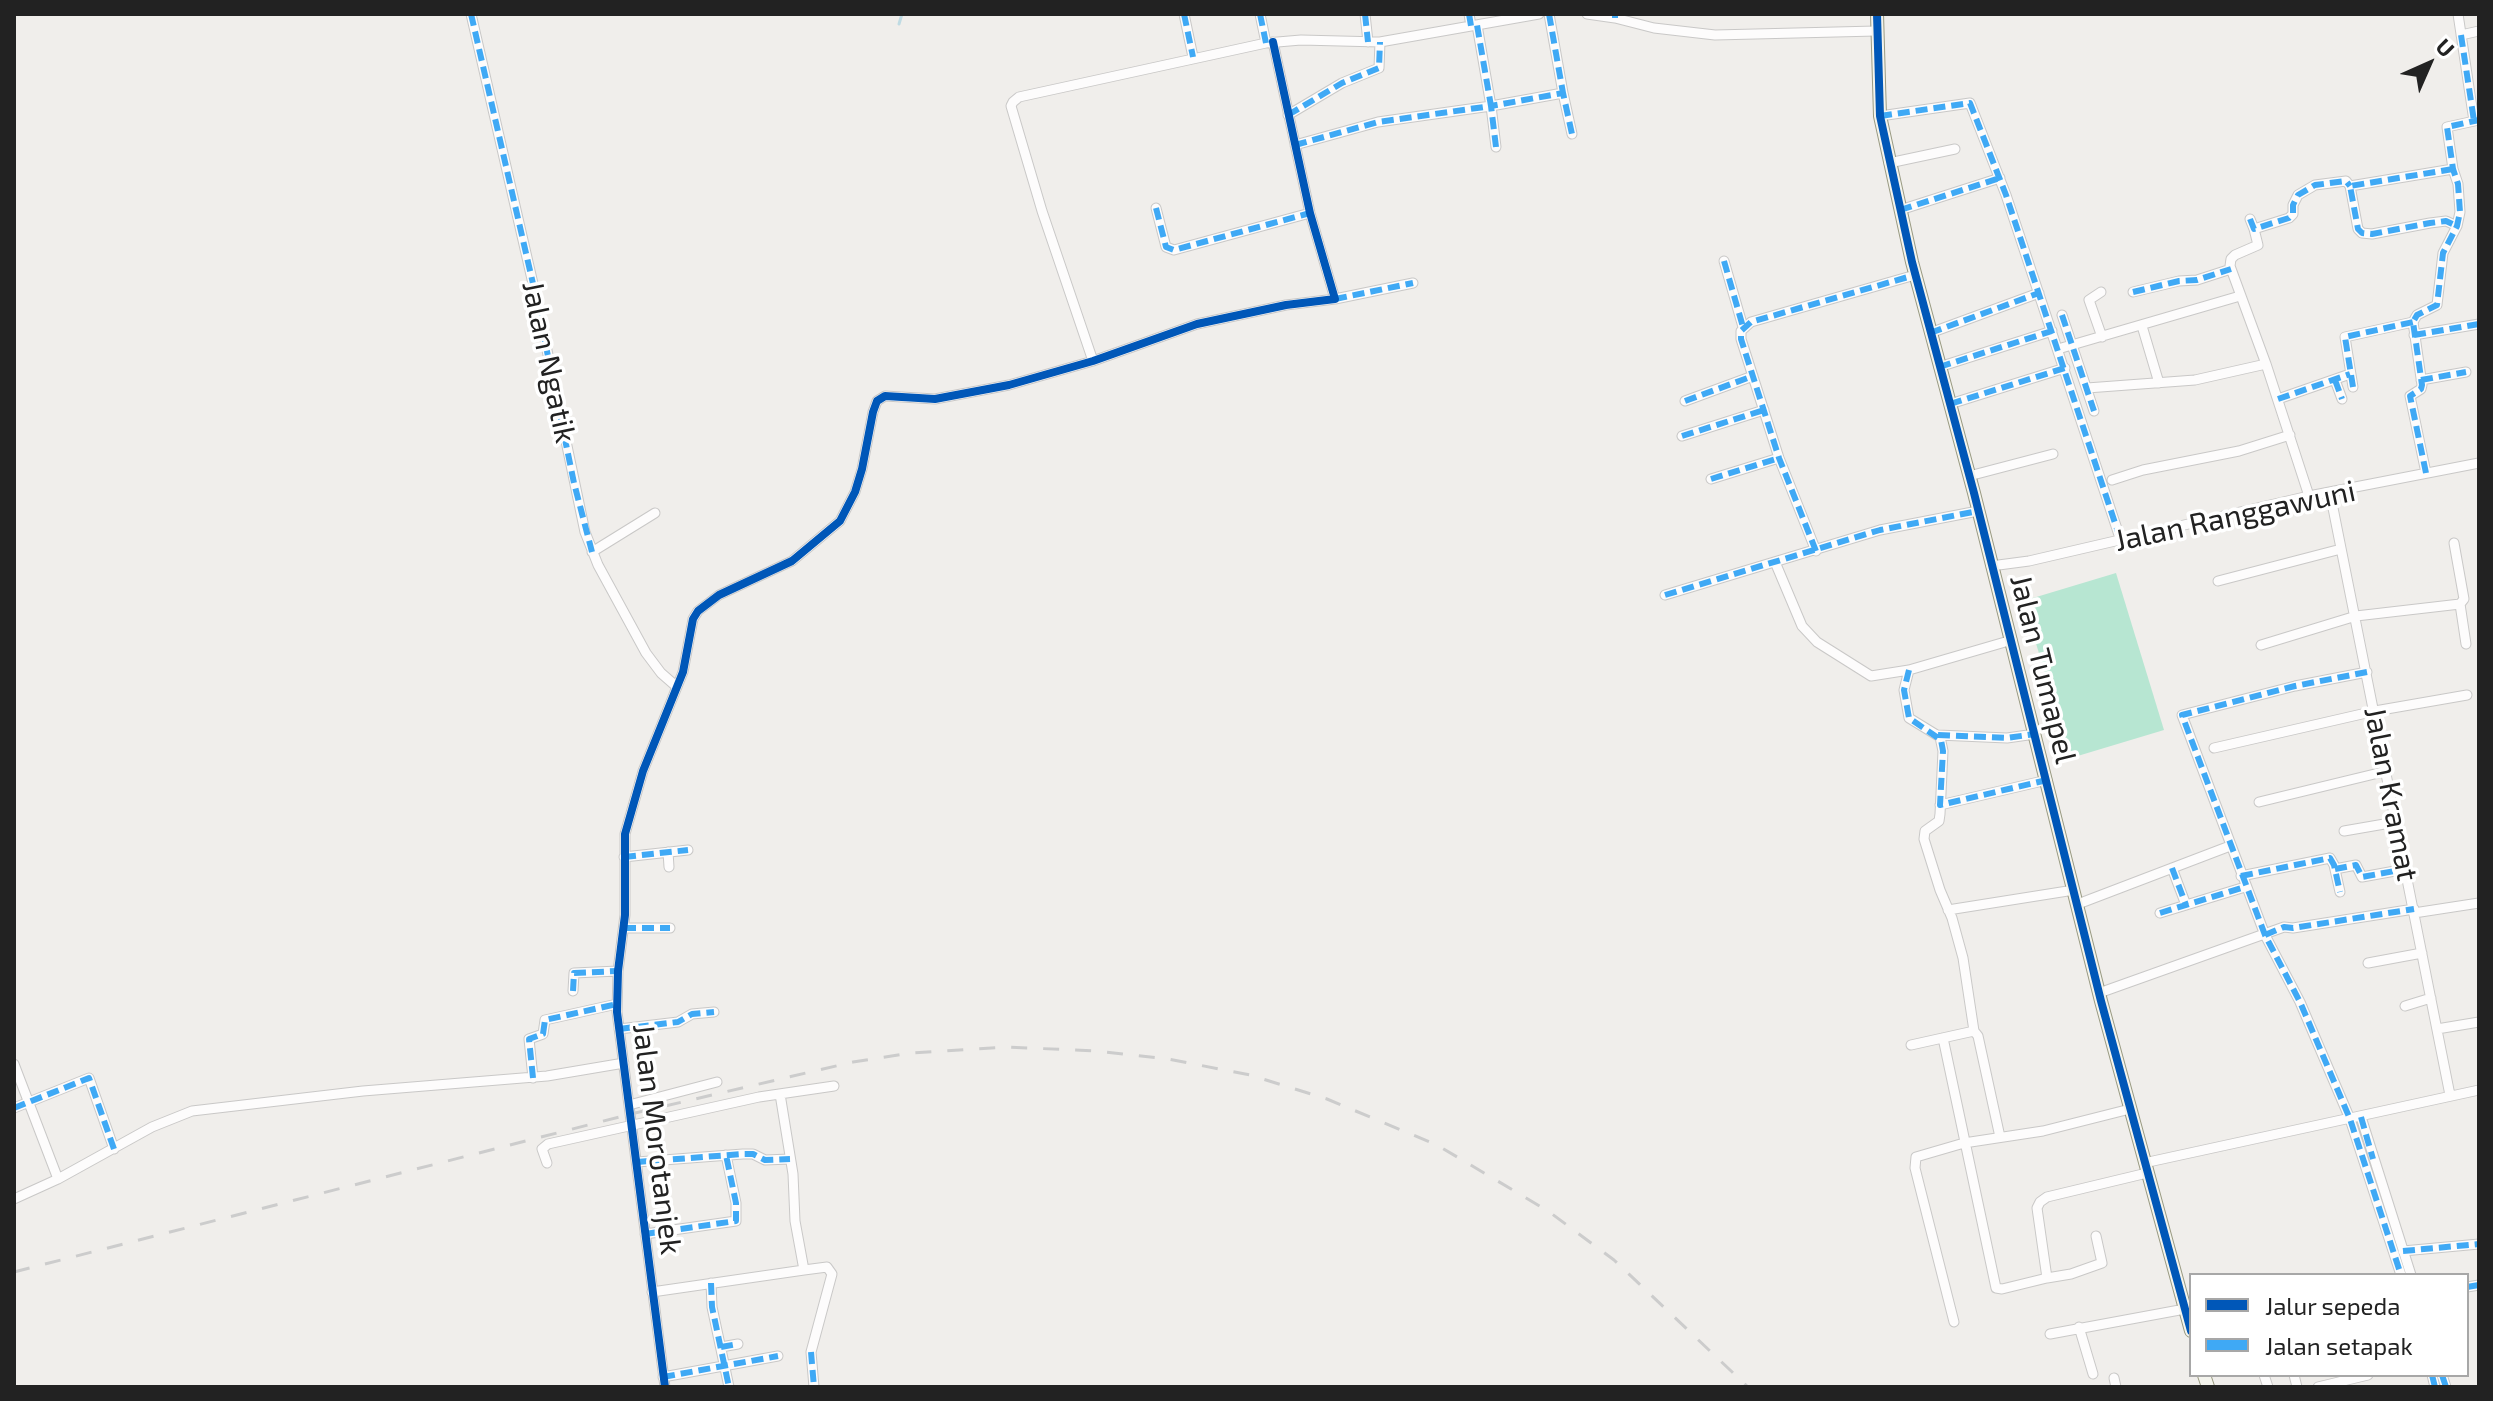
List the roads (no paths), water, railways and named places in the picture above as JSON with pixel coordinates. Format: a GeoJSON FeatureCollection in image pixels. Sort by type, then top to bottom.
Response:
{"type":"FeatureCollection","features":[{"type":"Feature","properties":{"kind":"street","name":"Jalan Ngatik"},"geometry":{"type":"LineString","coordinates":[[471,14],[534,288],[574,483],[592,552],[646,653],[677,687]]}},
{"type":"Feature","properties":{"kind":"street"},"geometry":{"type":"LineString","coordinates":[[1184,14],[1193,57]]}},
{"type":"Feature","properties":{"kind":"street"},"geometry":{"type":"LineString","coordinates":[[1260,14],[1270,42],[1310,213],[1335,299]]}},
{"type":"Feature","properties":{"kind":"street"},"geometry":{"type":"LineString","coordinates":[[1365,14],[1368,42]]}},
{"type":"Feature","properties":{"kind":"street"},"geometry":{"type":"LineString","coordinates":[[1469,14],[1491,106],[1496,147]]}},
{"type":"Feature","properties":{"kind":"street"},"geometry":{"type":"LineString","coordinates":[[1413,283],[1197,324],[1093,361],[1066,285],[1011,106],[1019,97],[1270,42],[1380,42],[1539,14]]}},
{"type":"Feature","properties":{"kind":"street"},"geometry":{"type":"LineString","coordinates":[[1549,14],[1572,134]]}},
{"type":"Feature","properties":{"kind":"street"},"geometry":{"type":"LineString","coordinates":[[1587,14],[1615,16],[1654,28],[1715,35],[1876,31]]}},
{"type":"Feature","properties":{"kind":"street","name":"Jalan Tumapel"},"geometry":{"type":"LineString","coordinates":[[1877,14],[1880,116],[1915,275],[2012,640],[2099,993],[2189,1324]]}},
{"type":"Feature","properties":{"kind":"street"},"geometry":{"type":"LineString","coordinates":[[2426,473],[2410,396],[2421,389],[2413,322],[2417,315],[2437,305],[2443,253],[2457,226],[2459,196],[2447,127],[2476,120],[2458,14]]}},
{"type":"Feature","properties":{"kind":"street"},"geometry":{"type":"LineString","coordinates":[[2461,35],[2479,31]]}},
{"type":"Feature","properties":{"kind":"street"},"geometry":{"type":"LineString","coordinates":[[1288,115],[1342,83],[1379,68],[1380,42]]}},
{"type":"Feature","properties":{"kind":"street"},"geometry":{"type":"LineString","coordinates":[[1295,145],[1378,122],[1563,93]]}},
{"type":"Feature","properties":{"kind":"street"},"geometry":{"type":"LineString","coordinates":[[1880,116],[1970,103],[2000,178],[2052,331],[2087,388],[2094,411]]}},
{"type":"Feature","properties":{"kind":"street"},"geometry":{"type":"LineString","coordinates":[[1889,163],[1955,149]]}},
{"type":"Feature","properties":{"kind":"street"},"geometry":{"type":"LineString","coordinates":[[2350,186],[2453,169]]}},
{"type":"Feature","properties":{"kind":"street"},"geometry":{"type":"LineString","coordinates":[[1900,210],[2000,178]]}},
{"type":"Feature","properties":{"kind":"street"},"geometry":{"type":"LineString","coordinates":[[2309,496],[2231,269],[2231,259],[2258,245],[2252,224],[2292,216],[2294,199],[2315,185],[2346,181],[2350,186],[2358,229],[2362,233],[2372,234],[2446,221],[2457,226]]}},
{"type":"Feature","properties":{"kind":"street"},"geometry":{"type":"LineString","coordinates":[[1156,208],[1166,247],[1174,250],[1310,213]]}},
{"type":"Feature","properties":{"kind":"street"},"geometry":{"type":"LineString","coordinates":[[1724,261],[1743,327],[1741,339],[1779,458],[1816,551]]}},
{"type":"Feature","properties":{"kind":"street"},"geometry":{"type":"LineString","coordinates":[[2133,292],[2197,280],[2231,269]]}},
{"type":"Feature","properties":{"kind":"street"},"geometry":{"type":"LineString","coordinates":[[1743,327],[1751,322],[1915,275]]}},
{"type":"Feature","properties":{"kind":"street"},"geometry":{"type":"LineString","coordinates":[[2101,292],[2089,300],[2102,337]]}},
{"type":"Feature","properties":{"kind":"street"},"geometry":{"type":"LineString","coordinates":[[1930,333],[2039,293]]}},
{"type":"Feature","properties":{"kind":"street"},"geometry":{"type":"LineString","coordinates":[[2064,347],[2240,296]]}},
{"type":"Feature","properties":{"kind":"street"},"geometry":{"type":"LineString","coordinates":[[2062,315],[2065,368],[2127,539]]}},
{"type":"Feature","properties":{"kind":"street"},"geometry":{"type":"LineString","coordinates":[[2353,387],[2345,337],[2413,322]]}},
{"type":"Feature","properties":{"kind":"street"},"geometry":{"type":"LineString","coordinates":[[2414,335],[2479,324]]}},
{"type":"Feature","properties":{"kind":"street"},"geometry":{"type":"LineString","coordinates":[[2142,326],[2159,383]]}},
{"type":"Feature","properties":{"kind":"street"},"geometry":{"type":"LineString","coordinates":[[1939,367],[2052,331]]}},
{"type":"Feature","properties":{"kind":"street","name":"Jalan Morotanjek"},"geometry":{"type":"LineString","coordinates":[[664,1382],[619,1029],[618,971],[624,928],[625,834],[641,780],[683,672],[693,619],[698,611],[719,595],[792,561],[840,521],[855,492],[877,401],[885,396],[935,399],[975,392],[1093,361]]}},
{"type":"Feature","properties":{"kind":"street"},"geometry":{"type":"LineString","coordinates":[[2087,388],[2195,380],[2266,364]]}},
{"type":"Feature","properties":{"kind":"street"},"geometry":{"type":"LineString","coordinates":[[1950,404],[2065,368]]}},
{"type":"Feature","properties":{"kind":"street"},"geometry":{"type":"LineString","coordinates":[[2421,380],[2466,372]]}},
{"type":"Feature","properties":{"kind":"street"},"geometry":{"type":"LineString","coordinates":[[2278,399],[2350,374]]}},
{"type":"Feature","properties":{"kind":"street"},"geometry":{"type":"LineString","coordinates":[[1685,401],[1753,376]]}},
{"type":"Feature","properties":{"kind":"street"},"geometry":{"type":"LineString","coordinates":[[2335,380],[2342,399]]}},
{"type":"Feature","properties":{"kind":"street"},"geometry":{"type":"LineString","coordinates":[[1682,436],[1764,410]]}},
{"type":"Feature","properties":{"kind":"street"},"geometry":{"type":"LineString","coordinates":[[2112,480],[2143,470],[2239,451],[2290,435]]}},
{"type":"Feature","properties":{"kind":"street"},"geometry":{"type":"LineString","coordinates":[[1969,476],[2053,454]]}},
{"type":"Feature","properties":{"kind":"street"},"geometry":{"type":"LineString","coordinates":[[1711,479],[1779,458]]}},
{"type":"Feature","properties":{"kind":"street","name":"Jalan Ranggawuni"},"geometry":{"type":"LineString","coordinates":[[1991,566],[2029,561],[2309,496],[2479,463]]}},
{"type":"Feature","properties":{"kind":"street","name":"Jalan Kramat"},"geometry":{"type":"LineString","coordinates":[[2330,493],[2450,1095]]}},
{"type":"Feature","properties":{"kind":"street"},"geometry":{"type":"LineString","coordinates":[[1665,595],[1880,530],[1978,511]]}},
{"type":"Feature","properties":{"kind":"street"},"geometry":{"type":"LineString","coordinates":[[592,552],[655,513]]}},
{"type":"Feature","properties":{"kind":"street"},"geometry":{"type":"LineString","coordinates":[[2261,645],[2356,616],[2460,604],[2464,599],[2454,543]]}},
{"type":"Feature","properties":{"kind":"street"},"geometry":{"type":"LineString","coordinates":[[2218,581],[2341,549]]}},
{"type":"Feature","properties":{"kind":"street"},"geometry":{"type":"LineString","coordinates":[[1775,562],[1802,626],[1817,642],[1871,676],[1909,670],[2012,640]]}},
{"type":"Feature","properties":{"kind":"street"},"geometry":{"type":"LineString","coordinates":[[2460,604],[2466,644]]}},
{"type":"Feature","properties":{"kind":"street"},"geometry":{"type":"LineString","coordinates":[[1909,670],[1904,701],[1909,718],[1938,735],[2007,738],[2035,734]]}},
{"type":"Feature","properties":{"kind":"street"},"geometry":{"type":"LineString","coordinates":[[2367,672],[2295,686],[2182,715],[2265,935],[2356,1118],[2410,1273]]}},
{"type":"Feature","properties":{"kind":"street"},"geometry":{"type":"LineString","coordinates":[[2214,748],[2375,711],[2467,695]]}},
{"type":"Feature","properties":{"kind":"street"},"geometry":{"type":"LineString","coordinates":[[1938,735],[1943,751],[1939,821],[1925,831],[1924,839],[1963,958],[1974,1031],[1979,1040],[2000,1137]]}},
{"type":"Feature","properties":{"kind":"street"},"geometry":{"type":"LineString","coordinates":[[2259,802],[2387,771]]}},
{"type":"Feature","properties":{"kind":"street"},"geometry":{"type":"LineString","coordinates":[[1940,805],[2047,780]]}},
{"type":"Feature","properties":{"kind":"street"},"geometry":{"type":"LineString","coordinates":[[2344,831],[2396,822]]}},
{"type":"Feature","properties":{"kind":"street"},"geometry":{"type":"LineString","coordinates":[[2078,904],[2230,846]]}},
{"type":"Feature","properties":{"kind":"street"},"geometry":{"type":"LineString","coordinates":[[624,857],[688,850]]}},
{"type":"Feature","properties":{"kind":"street"},"geometry":{"type":"LineString","coordinates":[[668,852],[669,867]]}},
{"type":"Feature","properties":{"kind":"street"},"geometry":{"type":"LineString","coordinates":[[2245,876],[2330,858],[2340,892]]}},
{"type":"Feature","properties":{"kind":"street"},"geometry":{"type":"LineString","coordinates":[[2335,869],[2356,865],[2362,877],[2406,869]]}},
{"type":"Feature","properties":{"kind":"street"},"geometry":{"type":"LineString","coordinates":[[2172,868],[2186,905]]}},
{"type":"Feature","properties":{"kind":"street"},"geometry":{"type":"LineString","coordinates":[[2160,913],[2245,887]]}},
{"type":"Feature","properties":{"kind":"street"},"geometry":{"type":"LineString","coordinates":[[1948,910],[2074,890]]}},
{"type":"Feature","properties":{"kind":"street"},"geometry":{"type":"LineString","coordinates":[[2099,993],[2280,928],[2479,903]]}},
{"type":"Feature","properties":{"kind":"street"},"geometry":{"type":"LineString","coordinates":[[624,928],[670,928]]}},
{"type":"Feature","properties":{"kind":"street"},"geometry":{"type":"LineString","coordinates":[[2368,963],[2422,953]]}},
{"type":"Feature","properties":{"kind":"street"},"geometry":{"type":"LineString","coordinates":[[573,991],[574,973],[618,971]]}},
{"type":"Feature","properties":{"kind":"street"},"geometry":{"type":"LineString","coordinates":[[2405,1006],[2431,998]]}},
{"type":"Feature","properties":{"kind":"street"},"geometry":{"type":"LineString","coordinates":[[534,1078],[529,1039],[543,1034],[545,1020],[617,1004]]}},
{"type":"Feature","properties":{"kind":"street"},"geometry":{"type":"LineString","coordinates":[[619,1029],[678,1022],[685,1016],[714,1012]]}},
{"type":"Feature","properties":{"kind":"street"},"geometry":{"type":"LineString","coordinates":[[2437,1029],[2479,1022]]}},
{"type":"Feature","properties":{"kind":"street"},"geometry":{"type":"LineString","coordinates":[[1911,1045],[1974,1031]]}},
{"type":"Feature","properties":{"kind":"street"},"geometry":{"type":"LineString","coordinates":[[1943,1038],[1994,1284],[2002,1289],[2101,1264],[2096,1236]]}},
{"type":"Feature","properties":{"kind":"street"},"geometry":{"type":"LineString","coordinates":[[14,1199],[58,1179],[171,1118],[211,1107],[534,1078],[624,1063]]}},
{"type":"Feature","properties":{"kind":"street"},"geometry":{"type":"LineString","coordinates":[[14,1064],[58,1179]]}},
{"type":"Feature","properties":{"kind":"street"},"geometry":{"type":"LineString","coordinates":[[14,1108],[89,1078],[114,1149]]}},
{"type":"Feature","properties":{"kind":"street"},"geometry":{"type":"LineString","coordinates":[[629,1105],[717,1082]]}},
{"type":"Feature","properties":{"kind":"street"},"geometry":{"type":"LineString","coordinates":[[547,1163],[542,1149],[548,1144],[780,1094],[834,1086]]}},
{"type":"Feature","properties":{"kind":"street"},"geometry":{"type":"LineString","coordinates":[[2047,1278],[2037,1208],[2047,1197],[2145,1168],[2479,1090]]}},
{"type":"Feature","properties":{"kind":"street"},"geometry":{"type":"LineString","coordinates":[[780,1094],[804,1270]]}},
{"type":"Feature","properties":{"kind":"street"},"geometry":{"type":"LineString","coordinates":[[1954,1322],[1914,1161],[1919,1155],[1964,1143],[2043,1131],[2130,1109]]}},
{"type":"Feature","properties":{"kind":"street"},"geometry":{"type":"LineString","coordinates":[[2356,1118],[2400,1273]]}},
{"type":"Feature","properties":{"kind":"street"},"geometry":{"type":"LineString","coordinates":[[637,1162],[753,1154],[765,1160],[790,1159]]}},
{"type":"Feature","properties":{"kind":"street"},"geometry":{"type":"LineString","coordinates":[[645,1234],[736,1221],[736,1203],[726,1155]]}},
{"type":"Feature","properties":{"kind":"street"},"geometry":{"type":"LineString","coordinates":[[2403,1251],[2479,1244]]}},
{"type":"Feature","properties":{"kind":"street"},"geometry":{"type":"LineString","coordinates":[[652,1292],[827,1267],[832,1274],[811,1352],[814,1387]]}},
{"type":"Feature","properties":{"kind":"street"},"geometry":{"type":"LineString","coordinates":[[711,1283],[712,1307],[729,1387]]}},
{"type":"Feature","properties":{"kind":"street"},"geometry":{"type":"LineString","coordinates":[[2050,1334],[2185,1309]]}},
{"type":"Feature","properties":{"kind":"street"},"geometry":{"type":"LineString","coordinates":[[2079,1327],[2093,1374]]}},
{"type":"Feature","properties":{"kind":"street"},"geometry":{"type":"LineString","coordinates":[[721,1347],[738,1344]]}},
{"type":"Feature","properties":{"kind":"street"},"geometry":{"type":"LineString","coordinates":[[664,1382],[778,1356]]}},
{"type":"Feature","properties":{"kind":"street"},"geometry":{"type":"LineString","coordinates":[[2318,1387],[2360,1377]]}},
{"type":"Feature","properties":{"kind":"waterway"},"geometry":{"type":"LineString","coordinates":[[899,24],[902,14]]}},
{"type":"Feature","properties":{"kind":"railway"},"geometry":{"type":"LineString","coordinates":[[14,1272],[631,1114],[853,1062],[910,1053],[1007,1047],[1096,1051],[1168,1059],[1250,1075],[1327,1099],[1437,1145],[1548,1211],[1614,1260],[1748,1387]]}}]}
